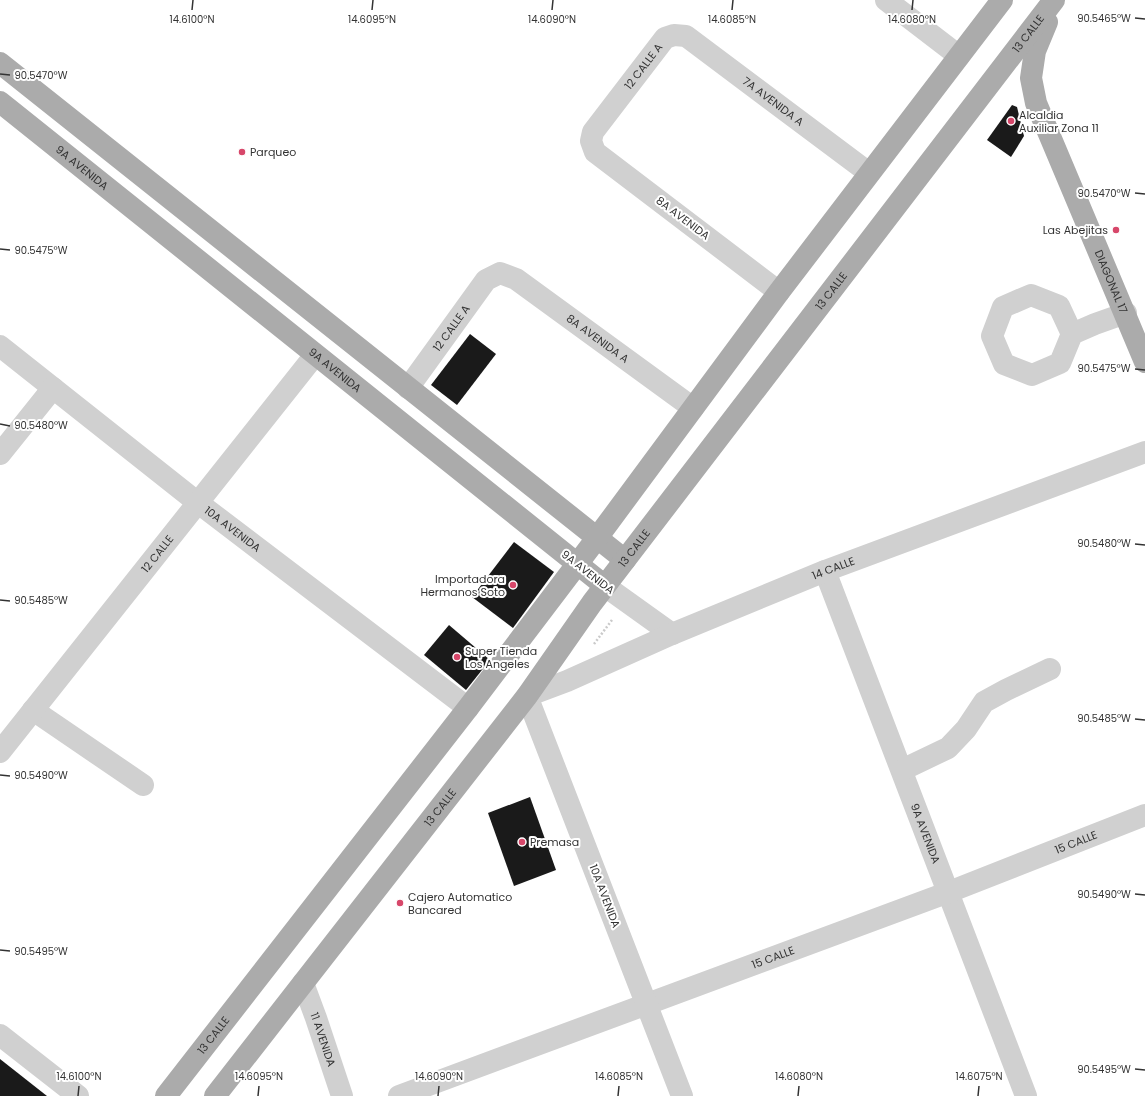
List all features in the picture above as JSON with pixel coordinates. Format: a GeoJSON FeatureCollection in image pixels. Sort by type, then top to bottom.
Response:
{"type":"FeatureCollection","features":[{"type":"Feature","properties":{"kind":"main road","name":"13 CALLE"},"geometry":{"type":"LineString","coordinates":[[166,1096],[468,708],[576,563],[597,538],[779,292],[1002,0]]}},
{"type":"Feature","properties":{"kind":"main road","name":"13 CALLE"},"geometry":{"type":"LineString","coordinates":[[215,1096],[527,696],[605,586],[1055,0]]}},
{"type":"Feature","properties":{"kind":"main road","name":"DIAGONAL 17"},"geometry":{"type":"LineString","coordinates":[[1055,0],[1035,51],[1031,78],[1036,103],[1126,313],[1145,362]]}},
{"type":"Feature","properties":{"kind":"main road"},"geometry":{"type":"LineString","coordinates":[[0,63],[625,560]]}},
{"type":"Feature","properties":{"kind":"main road","name":"9A AVENIDA"},"geometry":{"type":"LineString","coordinates":[[0,102],[605,586]]}},
{"type":"Feature","properties":{"kind":"street"},"geometry":{"type":"LineString","coordinates":[[886,0],[959,56]]}},
{"type":"Feature","properties":{"kind":"street","name":"12 CALLE A"},"geometry":{"type":"LineString","coordinates":[[591,141],[593,132],[661,44],[666,38],[674,35]]}},
{"type":"Feature","properties":{"kind":"street","name":"7A AVENIDA A"},"geometry":{"type":"LineString","coordinates":[[674,35],[686,36],[869,173]]}},
{"type":"Feature","properties":{"kind":"street","name":"8A AVENIDA"},"geometry":{"type":"LineString","coordinates":[[591,141],[595,152],[779,292]]}},
{"type":"Feature","properties":{"kind":"street","name":"12 CALLE A"},"geometry":{"type":"LineString","coordinates":[[408,388],[486,280],[500,273]]}},
{"type":"Feature","properties":{"kind":"street","name":"8A AVENIDA A"},"geometry":{"type":"LineString","coordinates":[[500,273],[516,279],[693,408]]}},
{"type":"Feature","properties":{"kind":"street"},"geometry":{"type":"LineString","coordinates":[[1072,334],[1126,313]]}},
{"type":"Feature","properties":{"kind":"street","name":"10A AVENIDA"},"geometry":{"type":"LineString","coordinates":[[0,346],[197,502],[468,708]]}},
{"type":"Feature","properties":{"kind":"street","name":"12 CALLE"},"geometry":{"type":"LineString","coordinates":[[0,752],[315,354]]}},
{"type":"Feature","properties":{"kind":"street"},"geometry":{"type":"LineString","coordinates":[[0,454],[53,388]]}},
{"type":"Feature","properties":{"kind":"street","name":"14 CALLE"},"geometry":{"type":"LineString","coordinates":[[527,696],[567,681],[672,634],[825,571],[1145,452]]}},
{"type":"Feature","properties":{"kind":"street","name":"9A AVENIDA"},"geometry":{"type":"LineString","coordinates":[[825,571],[1026,1096]]}},
{"type":"Feature","properties":{"kind":"street","name":"9A AVENIDA"},"geometry":{"type":"LineString","coordinates":[[605,586],[672,634]]}},
{"type":"Feature","properties":{"kind":"street"},"geometry":{"type":"LineString","coordinates":[[902,770],[948,748],[966,729],[984,702],[1050,669]]}},
{"type":"Feature","properties":{"kind":"street","name":"10A AVENIDA"},"geometry":{"type":"LineString","coordinates":[[527,696],[682,1096]]}},
{"type":"Feature","properties":{"kind":"street"},"geometry":{"type":"LineString","coordinates":[[34,710],[143,785]]}},
{"type":"Feature","properties":{"kind":"street","name":"15 CALLE"},"geometry":{"type":"LineString","coordinates":[[399,1096],[949,892],[1145,815]]}},
{"type":"Feature","properties":{"kind":"street","name":"11 AVENIDA"},"geometry":{"type":"LineString","coordinates":[[303,983],[342,1096]]}},
{"type":"Feature","properties":{"kind":"street"},"geometry":{"type":"LineString","coordinates":[[0,1034],[78,1096]]}},
{"type":"Feature","properties":{"kind":"building","name":"Alcaldia Auxiliar Zona 11"},"geometry":{"type":"Polygon","coordinates":[[[1012,105],[1017,107],[1024,136],[1011,157],[987,140],[1012,105]]]}},
{"type":"Feature","properties":{"kind":"building"},"geometry":{"type":"Polygon","coordinates":[[[470,334],[496,354],[457,405],[431,385],[470,334]]]}},
{"type":"Feature","properties":{"kind":"building","name":"Importadora Hermanos Soto"},"geometry":{"type":"Polygon","coordinates":[[[514,542],[554,572],[513,628],[472,597],[514,542]]]}},
{"type":"Feature","properties":{"kind":"building","name":"Super Tienda Los Angeles"},"geometry":{"type":"Polygon","coordinates":[[[449,625],[490,660],[466,690],[424,655],[449,625]]]}},
{"type":"Feature","properties":{"kind":"building","name":"Premasa"},"geometry":{"type":"Polygon","coordinates":[[[530,797],[556,870],[514,886],[488,813],[530,797]]]}},
{"type":"Feature","properties":{"kind":"building"},"geometry":{"type":"Polygon","coordinates":[[[0,1059],[47,1096],[0,1096],[0,1059]]]}},
{"type":"Feature","properties":{"kind":"place","name":"Alcaldia Auxiliar Zona 11"},"geometry":{"type":"Point","coordinates":[1011,121]}},
{"type":"Feature","properties":{"kind":"place","name":"Parqueo"},"geometry":{"type":"Point","coordinates":[242,152]}},
{"type":"Feature","properties":{"kind":"place","name":"Las Abejitas"},"geometry":{"type":"Point","coordinates":[1116,230]}},
{"type":"Feature","properties":{"kind":"place","name":"Importadora Hermanos Soto"},"geometry":{"type":"Point","coordinates":[513,585]}},
{"type":"Feature","properties":{"kind":"place","name":"Super Tienda Los Angeles"},"geometry":{"type":"Point","coordinates":[457,657]}},
{"type":"Feature","properties":{"kind":"place","name":"Premasa"},"geometry":{"type":"Point","coordinates":[522,842]}},
{"type":"Feature","properties":{"kind":"place","name":"Cajero Automatico Bancared"},"geometry":{"type":"Point","coordinates":[400,903]}}]}
